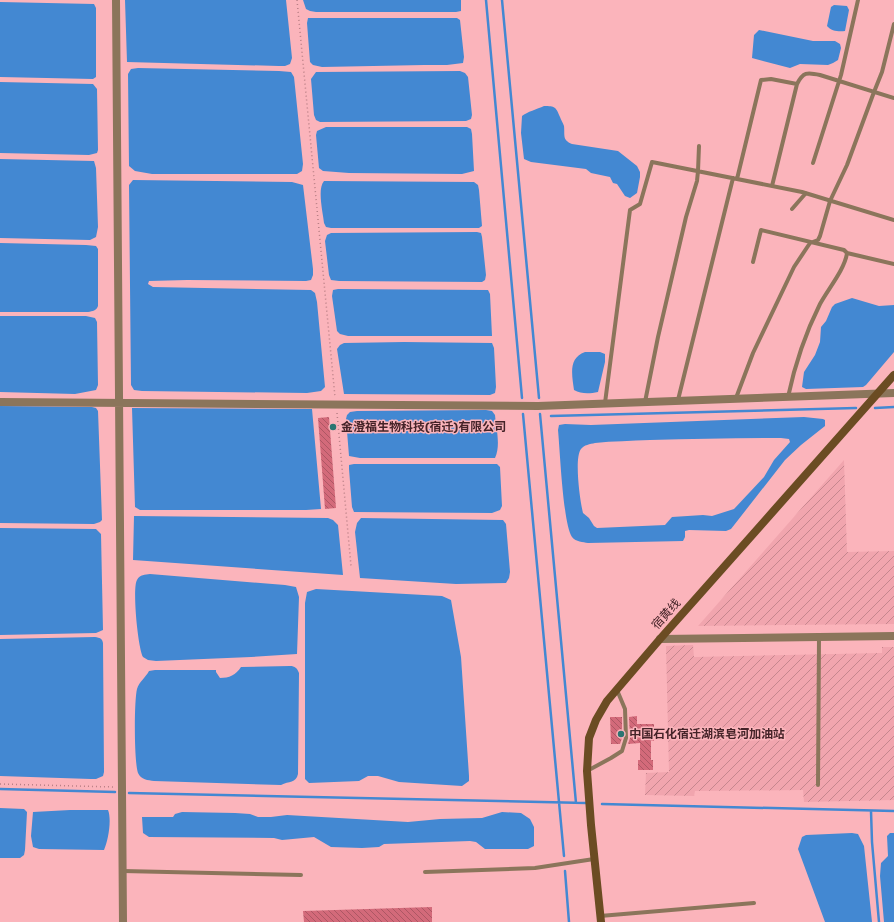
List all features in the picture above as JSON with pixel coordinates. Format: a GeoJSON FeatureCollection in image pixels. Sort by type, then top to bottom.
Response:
{"type":"FeatureCollection","features":[{"type":"Feature","properties":{"kind":"main road","name":"宿黄线"},"geometry":{"type":"LineString","coordinates":[[601,919],[594,859],[587,771],[592,728],[607,701],[660,638],[894,375]]}},
{"type":"Feature","properties":{"kind":"street"},"geometry":{"type":"LineString","coordinates":[[116,0],[123,922]]}},
{"type":"Feature","properties":{"kind":"street"},"geometry":{"type":"LineString","coordinates":[[0,402],[538,406],[894,393]]}},
{"type":"Feature","properties":{"kind":"street"},"geometry":{"type":"LineString","coordinates":[[660,638],[894,636]]}},
{"type":"Feature","properties":{"kind":"lane"},"geometry":{"type":"LineString","coordinates":[[813,163],[839,81],[858,0]]}},
{"type":"Feature","properties":{"kind":"lane"},"geometry":{"type":"LineString","coordinates":[[736,399],[753,353],[794,267],[812,242],[818,240],[820,236],[830,201],[847,165],[882,72],[894,24]]}},
{"type":"Feature","properties":{"kind":"lane"},"geometry":{"type":"LineString","coordinates":[[772,186],[797,84],[800,77],[805,73],[812,73],[894,98]]}},
{"type":"Feature","properties":{"kind":"lane"},"geometry":{"type":"LineString","coordinates":[[678,401],[760,80],[771,79],[797,84]]}},
{"type":"Feature","properties":{"kind":"lane"},"geometry":{"type":"LineString","coordinates":[[645,402],[660,330],[698,171],[699,146]]}},
{"type":"Feature","properties":{"kind":"lane"},"geometry":{"type":"LineString","coordinates":[[605,403],[630,210],[640,204],[652,162],[806,193],[894,220]]}},
{"type":"Feature","properties":{"kind":"lane"},"geometry":{"type":"LineString","coordinates":[[792,209],[806,193]]}},
{"type":"Feature","properties":{"kind":"lane"},"geometry":{"type":"LineString","coordinates":[[753,262],[761,230],[894,264]]}},
{"type":"Feature","properties":{"kind":"lane"},"geometry":{"type":"LineString","coordinates":[[788,397],[793,372],[804,338],[844,262],[847,253]]}},
{"type":"Feature","properties":{"kind":"lane"},"geometry":{"type":"LineString","coordinates":[[818,785],[819,637]]}},
{"type":"Feature","properties":{"kind":"lane"},"geometry":{"type":"LineString","coordinates":[[587,771],[622,751],[626,738],[625,709],[617,690]]}},
{"type":"Feature","properties":{"kind":"lane"},"geometry":{"type":"LineString","coordinates":[[424,872],[535,868],[594,859]]}},
{"type":"Feature","properties":{"kind":"lane"},"geometry":{"type":"LineString","coordinates":[[123,871],[301,875]]}},
{"type":"Feature","properties":{"kind":"lane"},"geometry":{"type":"LineString","coordinates":[[601,919],[754,903]]}},
{"type":"Feature","properties":{"kind":"path"},"geometry":{"type":"LineString","coordinates":[[297,0],[351,566]]}},
{"type":"Feature","properties":{"kind":"path"},"geometry":{"type":"LineString","coordinates":[[0,784],[122,787]]}},
{"type":"Feature","properties":{"kind":"shaded area"},"geometry":{"type":"Polygon","coordinates":[[[844,460],[847,552],[894,551],[894,624],[698,626],[844,460]]]}},
{"type":"Feature","properties":{"kind":"shaded area"},"geometry":{"type":"Polygon","coordinates":[[[693,645],[694,657],[882,653],[882,647],[894,647],[894,800],[804,802],[803,790],[695,791],[694,796],[645,795],[646,773],[669,772],[666,646],[693,645]]]}},
{"type":"Feature","properties":{"kind":"water"},"geometry":{"type":"Polygon","coordinates":[[[125,0],[286,0],[292,58],[290,64],[279,66],[127,62],[125,0]]]}},
{"type":"Feature","properties":{"kind":"water"},"geometry":{"type":"Polygon","coordinates":[[[303,0],[461,0],[461,11],[316,12],[306,9],[303,0]]]}},
{"type":"Feature","properties":{"kind":"water"},"geometry":{"type":"Polygon","coordinates":[[[0,2],[94,4],[96,8],[96,77],[93,79],[0,77],[0,2]]]}},
{"type":"Feature","properties":{"kind":"water"},"geometry":{"type":"Polygon","coordinates":[[[834,5],[847,6],[849,10],[845,31],[835,31],[827,26],[831,7],[834,5]]]}},
{"type":"Feature","properties":{"kind":"water"},"geometry":{"type":"Polygon","coordinates":[[[308,18],[457,18],[460,20],[464,57],[463,63],[447,65],[322,67],[313,65],[310,62],[307,23],[308,18]]]}},
{"type":"Feature","properties":{"kind":"water"},"geometry":{"type":"Polygon","coordinates":[[[759,30],[813,41],[835,41],[840,44],[841,48],[838,60],[828,65],[800,64],[790,68],[752,58],[754,35],[759,30]]]}},
{"type":"Feature","properties":{"kind":"water"},"geometry":{"type":"Polygon","coordinates":[[[131,69],[291,72],[294,77],[303,164],[302,171],[297,174],[152,174],[135,171],[129,166],[128,74],[131,69]]]}},
{"type":"Feature","properties":{"kind":"water"},"geometry":{"type":"Polygon","coordinates":[[[460,71],[465,73],[468,77],[472,115],[471,119],[466,121],[320,122],[316,120],[314,115],[311,79],[316,72],[460,71]]]}},
{"type":"Feature","properties":{"kind":"water"},"geometry":{"type":"Polygon","coordinates":[[[0,82],[93,84],[97,89],[97,153],[89,155],[0,153],[0,82]]]}},
{"type":"Feature","properties":{"kind":"water"},"geometry":{"type":"Polygon","coordinates":[[[544,106],[551,106],[556,109],[564,126],[564,135],[567,141],[572,144],[618,151],[637,166],[640,172],[640,177],[637,193],[630,198],[625,196],[617,184],[613,183],[610,177],[591,173],[586,169],[531,162],[524,159],[521,133],[522,116],[544,106]]]}},
{"type":"Feature","properties":{"kind":"water"},"geometry":{"type":"Polygon","coordinates":[[[326,127],[467,127],[471,129],[472,134],[474,171],[462,174],[349,173],[323,171],[319,168],[316,135],[317,131],[326,127]]]}},
{"type":"Feature","properties":{"kind":"water"},"geometry":{"type":"Polygon","coordinates":[[[0,159],[94,161],[96,168],[98,227],[96,237],[90,240],[0,238],[0,159]]]}},
{"type":"Feature","properties":{"kind":"water"},"geometry":{"type":"Polygon","coordinates":[[[133,180],[292,182],[303,185],[313,269],[311,280],[187,280],[149,281],[148,284],[153,287],[311,290],[315,293],[317,302],[325,387],[321,391],[307,393],[134,390],[131,385],[129,185],[133,180]]]}},
{"type":"Feature","properties":{"kind":"water"},"geometry":{"type":"Polygon","coordinates":[[[324,181],[474,182],[478,185],[479,190],[482,226],[479,228],[326,227],[324,223],[321,195],[324,181]]]}},
{"type":"Feature","properties":{"kind":"water"},"geometry":{"type":"Polygon","coordinates":[[[331,233],[481,233],[482,237],[486,275],[485,280],[482,282],[339,281],[331,280],[329,275],[325,241],[327,235],[331,233]]]}},
{"type":"Feature","properties":{"kind":"water"},"geometry":{"type":"Polygon","coordinates":[[[0,243],[96,246],[98,249],[97,308],[88,312],[0,312],[0,243]]]}},
{"type":"Feature","properties":{"kind":"water"},"geometry":{"type":"Polygon","coordinates":[[[333,290],[488,290],[490,294],[492,336],[348,336],[340,334],[337,331],[332,296],[333,290]]]}},
{"type":"Feature","properties":{"kind":"water"},"geometry":{"type":"Polygon","coordinates":[[[852,298],[879,306],[894,305],[894,352],[863,387],[806,389],[802,387],[804,372],[815,355],[820,342],[821,327],[826,321],[832,307],[835,304],[852,298]]]}},
{"type":"Feature","properties":{"kind":"water"},"geometry":{"type":"Polygon","coordinates":[[[0,316],[86,316],[95,318],[97,322],[98,385],[96,390],[75,394],[0,392],[0,316]]]}},
{"type":"Feature","properties":{"kind":"water"},"geometry":{"type":"Polygon","coordinates":[[[344,343],[492,343],[494,348],[495,393],[490,395],[344,394],[337,349],[340,345],[344,343]]]}},
{"type":"Feature","properties":{"kind":"water"},"geometry":{"type":"Polygon","coordinates":[[[585,352],[600,352],[605,354],[605,362],[598,392],[585,393],[574,390],[572,368],[576,358],[585,352]]]}},
{"type":"Feature","properties":{"kind":"water"},"geometry":{"type":"Polygon","coordinates":[[[0,406],[96,408],[98,411],[102,520],[100,522],[94,524],[0,523],[0,406]]]}},
{"type":"Feature","properties":{"kind":"water"},"geometry":{"type":"Polygon","coordinates":[[[132,408],[312,409],[321,509],[140,510],[135,507],[132,408]]]}},
{"type":"Feature","properties":{"kind":"water"},"geometry":{"type":"Polygon","coordinates":[[[492,411],[495,415],[498,448],[495,458],[360,458],[349,456],[346,419],[350,412],[492,411]]]}},
{"type":"Feature","properties":{"kind":"water"},"geometry":{"type":"Polygon","coordinates":[[[804,417],[825,420],[825,426],[785,460],[731,529],[726,531],[685,531],[683,541],[588,543],[580,542],[572,537],[566,518],[558,430],[559,425],[565,424],[591,425],[804,417]],[[789,439],[650,440],[602,442],[587,445],[581,449],[578,461],[579,490],[583,513],[597,528],[665,525],[672,517],[703,515],[712,516],[734,509],[764,477],[774,460],[790,442],[789,439]]]}},
{"type":"Feature","properties":{"kind":"water"},"geometry":{"type":"Polygon","coordinates":[[[497,464],[500,467],[502,506],[500,510],[492,513],[354,512],[352,507],[349,465],[497,464]]]}},
{"type":"Feature","properties":{"kind":"water"},"geometry":{"type":"Polygon","coordinates":[[[134,516],[328,518],[333,520],[338,525],[343,575],[133,560],[134,516]]]}},
{"type":"Feature","properties":{"kind":"water"},"geometry":{"type":"Polygon","coordinates":[[[361,518],[503,520],[506,524],[510,572],[509,578],[506,583],[456,584],[360,578],[355,532],[357,523],[361,518]]]}},
{"type":"Feature","properties":{"kind":"water"},"geometry":{"type":"Polygon","coordinates":[[[0,528],[96,529],[101,534],[103,630],[96,633],[0,635],[0,528]]]}},
{"type":"Feature","properties":{"kind":"water"},"geometry":{"type":"Polygon","coordinates":[[[150,574],[296,587],[299,597],[297,654],[156,661],[148,660],[143,657],[139,642],[135,594],[138,578],[143,575],[150,574]]]}},
{"type":"Feature","properties":{"kind":"water"},"geometry":{"type":"Polygon","coordinates":[[[316,589],[442,596],[451,600],[461,657],[469,781],[462,786],[399,782],[378,776],[368,776],[359,781],[309,783],[305,779],[305,603],[307,592],[316,589]]]}},
{"type":"Feature","properties":{"kind":"water"},"geometry":{"type":"Polygon","coordinates":[[[100,638],[103,643],[103,776],[96,779],[91,779],[0,776],[0,639],[100,638]]]}},
{"type":"Feature","properties":{"kind":"water"},"geometry":{"type":"Polygon","coordinates":[[[290,666],[296,668],[299,673],[298,774],[296,779],[281,785],[154,781],[145,779],[139,775],[135,745],[136,696],[138,686],[149,671],[216,670],[220,678],[232,676],[241,667],[290,666]]]}},
{"type":"Feature","properties":{"kind":"water"},"geometry":{"type":"Polygon","coordinates":[[[0,808],[24,809],[27,812],[25,850],[24,855],[20,858],[0,858],[0,808]]]}},
{"type":"Feature","properties":{"kind":"water"},"geometry":{"type":"Polygon","coordinates":[[[108,810],[110,819],[109,830],[104,850],[39,849],[33,847],[31,836],[33,812],[108,810]]]}},
{"type":"Feature","properties":{"kind":"water"},"geometry":{"type":"Polygon","coordinates":[[[182,812],[235,813],[250,814],[258,817],[287,815],[408,822],[440,819],[482,818],[502,812],[521,813],[530,819],[534,827],[534,846],[528,849],[485,849],[476,842],[470,841],[384,844],[379,847],[362,848],[331,847],[314,837],[282,840],[274,838],[149,837],[143,833],[142,817],[173,817],[175,814],[182,812]]]}},
{"type":"Feature","properties":{"kind":"water"},"geometry":{"type":"Polygon","coordinates":[[[890,833],[894,833],[894,922],[884,922],[880,876],[881,863],[888,856],[887,836],[890,833]]]}},
{"type":"Feature","properties":{"kind":"water"},"geometry":{"type":"Polygon","coordinates":[[[858,834],[864,846],[872,922],[825,922],[798,849],[802,837],[806,835],[858,834]]]}},
{"type":"Feature","properties":{"kind":"building"},"geometry":{"type":"Polygon","coordinates":[[[329,417],[336,508],[325,509],[318,418],[329,417]]]}},
{"type":"Feature","properties":{"kind":"building"},"geometry":{"type":"Polygon","coordinates":[[[637,716],[637,724],[654,724],[654,741],[651,741],[651,760],[653,760],[653,770],[638,770],[638,760],[640,760],[640,743],[628,744],[630,738],[629,717],[637,716]]]}},
{"type":"Feature","properties":{"kind":"building"},"geometry":{"type":"Polygon","coordinates":[[[610,717],[622,717],[622,738],[620,744],[611,744],[610,717]]]}},
{"type":"Feature","properties":{"kind":"building"},"geometry":{"type":"Polygon","coordinates":[[[432,907],[432,922],[304,922],[303,911],[432,907]]]}},
{"type":"Feature","properties":{"kind":"waterway"},"geometry":{"type":"LineString","coordinates":[[486,0],[522,398]]}},
{"type":"Feature","properties":{"kind":"waterway"},"geometry":{"type":"LineString","coordinates":[[502,0],[539,398]]}},
{"type":"Feature","properties":{"kind":"waterway"},"geometry":{"type":"LineString","coordinates":[[875,408],[894,407]]}},
{"type":"Feature","properties":{"kind":"waterway"},"geometry":{"type":"LineString","coordinates":[[551,416],[856,408]]}},
{"type":"Feature","properties":{"kind":"waterway"},"geometry":{"type":"LineString","coordinates":[[523,414],[564,856]]}},
{"type":"Feature","properties":{"kind":"waterway"},"geometry":{"type":"LineString","coordinates":[[540,414],[576,803]]}},
{"type":"Feature","properties":{"kind":"waterway"},"geometry":{"type":"LineString","coordinates":[[0,789],[115,792]]}},
{"type":"Feature","properties":{"kind":"waterway"},"geometry":{"type":"LineString","coordinates":[[129,793],[586,803]]}},
{"type":"Feature","properties":{"kind":"waterway"},"geometry":{"type":"LineString","coordinates":[[602,804],[894,811]]}},
{"type":"Feature","properties":{"kind":"waterway"},"geometry":{"type":"LineString","coordinates":[[871,811],[872,842],[879,922]]}},
{"type":"Feature","properties":{"kind":"waterway"},"geometry":{"type":"LineString","coordinates":[[565,871],[569,922]]}},
{"type":"Feature","properties":{"kind":"place","name":"金澄福生物科技(宿迁)有限公司"},"geometry":{"type":"Point","coordinates":[333,427]}},
{"type":"Feature","properties":{"kind":"place","name":"中国石化宿迁湖滨皂河加油站"},"geometry":{"type":"Point","coordinates":[621,734]}}]}
